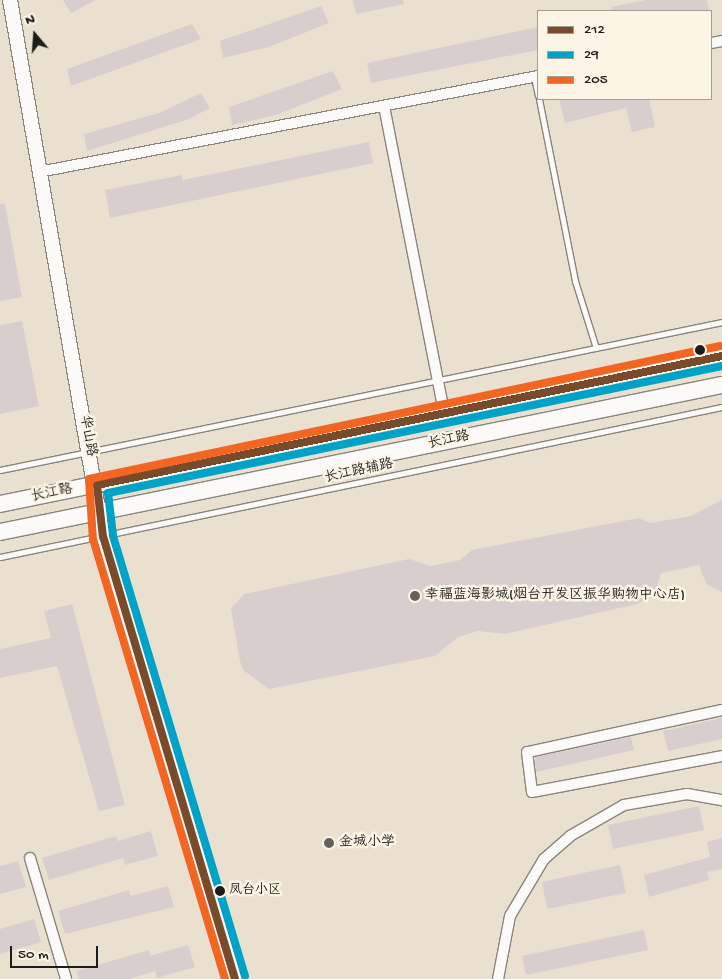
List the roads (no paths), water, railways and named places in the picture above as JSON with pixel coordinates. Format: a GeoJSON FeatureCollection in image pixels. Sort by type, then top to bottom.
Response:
{"type":"FeatureCollection","features":[{"type":"Feature","properties":{"kind":"main road","name":"长江路"},"geometry":{"type":"LineString","coordinates":[[0,504],[722,356]]}},
{"type":"Feature","properties":{"kind":"main road","name":"长江路"},"geometry":{"type":"LineString","coordinates":[[0,532],[722,385]]}},
{"type":"Feature","properties":{"kind":"street","name":"华山路"},"geometry":{"type":"LineString","coordinates":[[10,0],[104,537],[235,979]]}},
{"type":"Feature","properties":{"kind":"street"},"geometry":{"type":"LineString","coordinates":[[40,172],[536,76]]}},
{"type":"Feature","properties":{"kind":"street"},"geometry":{"type":"LineString","coordinates":[[384,106],[444,414]]}},
{"type":"Feature","properties":{"kind":"street"},"geometry":{"type":"LineString","coordinates":[[722,710],[527,752],[532,792],[722,756]]}},
{"type":"Feature","properties":{"kind":"street"},"geometry":{"type":"LineString","coordinates":[[498,979],[510,916],[544,859],[570,836],[624,805],[687,794],[722,800]]}},
{"type":"Feature","properties":{"kind":"street"},"geometry":{"type":"LineString","coordinates":[[30,858],[66,979]]}},
{"type":"Feature","properties":{"kind":"lane"},"geometry":{"type":"LineString","coordinates":[[539,100],[575,281],[596,348]]}},
{"type":"Feature","properties":{"kind":"lane"},"geometry":{"type":"LineString","coordinates":[[0,470],[722,322]]}},
{"type":"Feature","properties":{"kind":"lane","name":"长江路辅路"},"geometry":{"type":"LineString","coordinates":[[0,557],[104,537],[722,407]]}},
{"type":"Feature","properties":{"kind":"place","name":"幸福蓝海影城(烟台开发区振华购物中心店)"},"geometry":{"type":"Point","coordinates":[415,596]}},
{"type":"Feature","properties":{"kind":"place","name":"金城小学"},"geometry":{"type":"Point","coordinates":[329,843]}},
{"type":"Feature","properties":{"kind":"place","name":"凤台小区"},"geometry":{"type":"Point","coordinates":[220,891]}}]}
